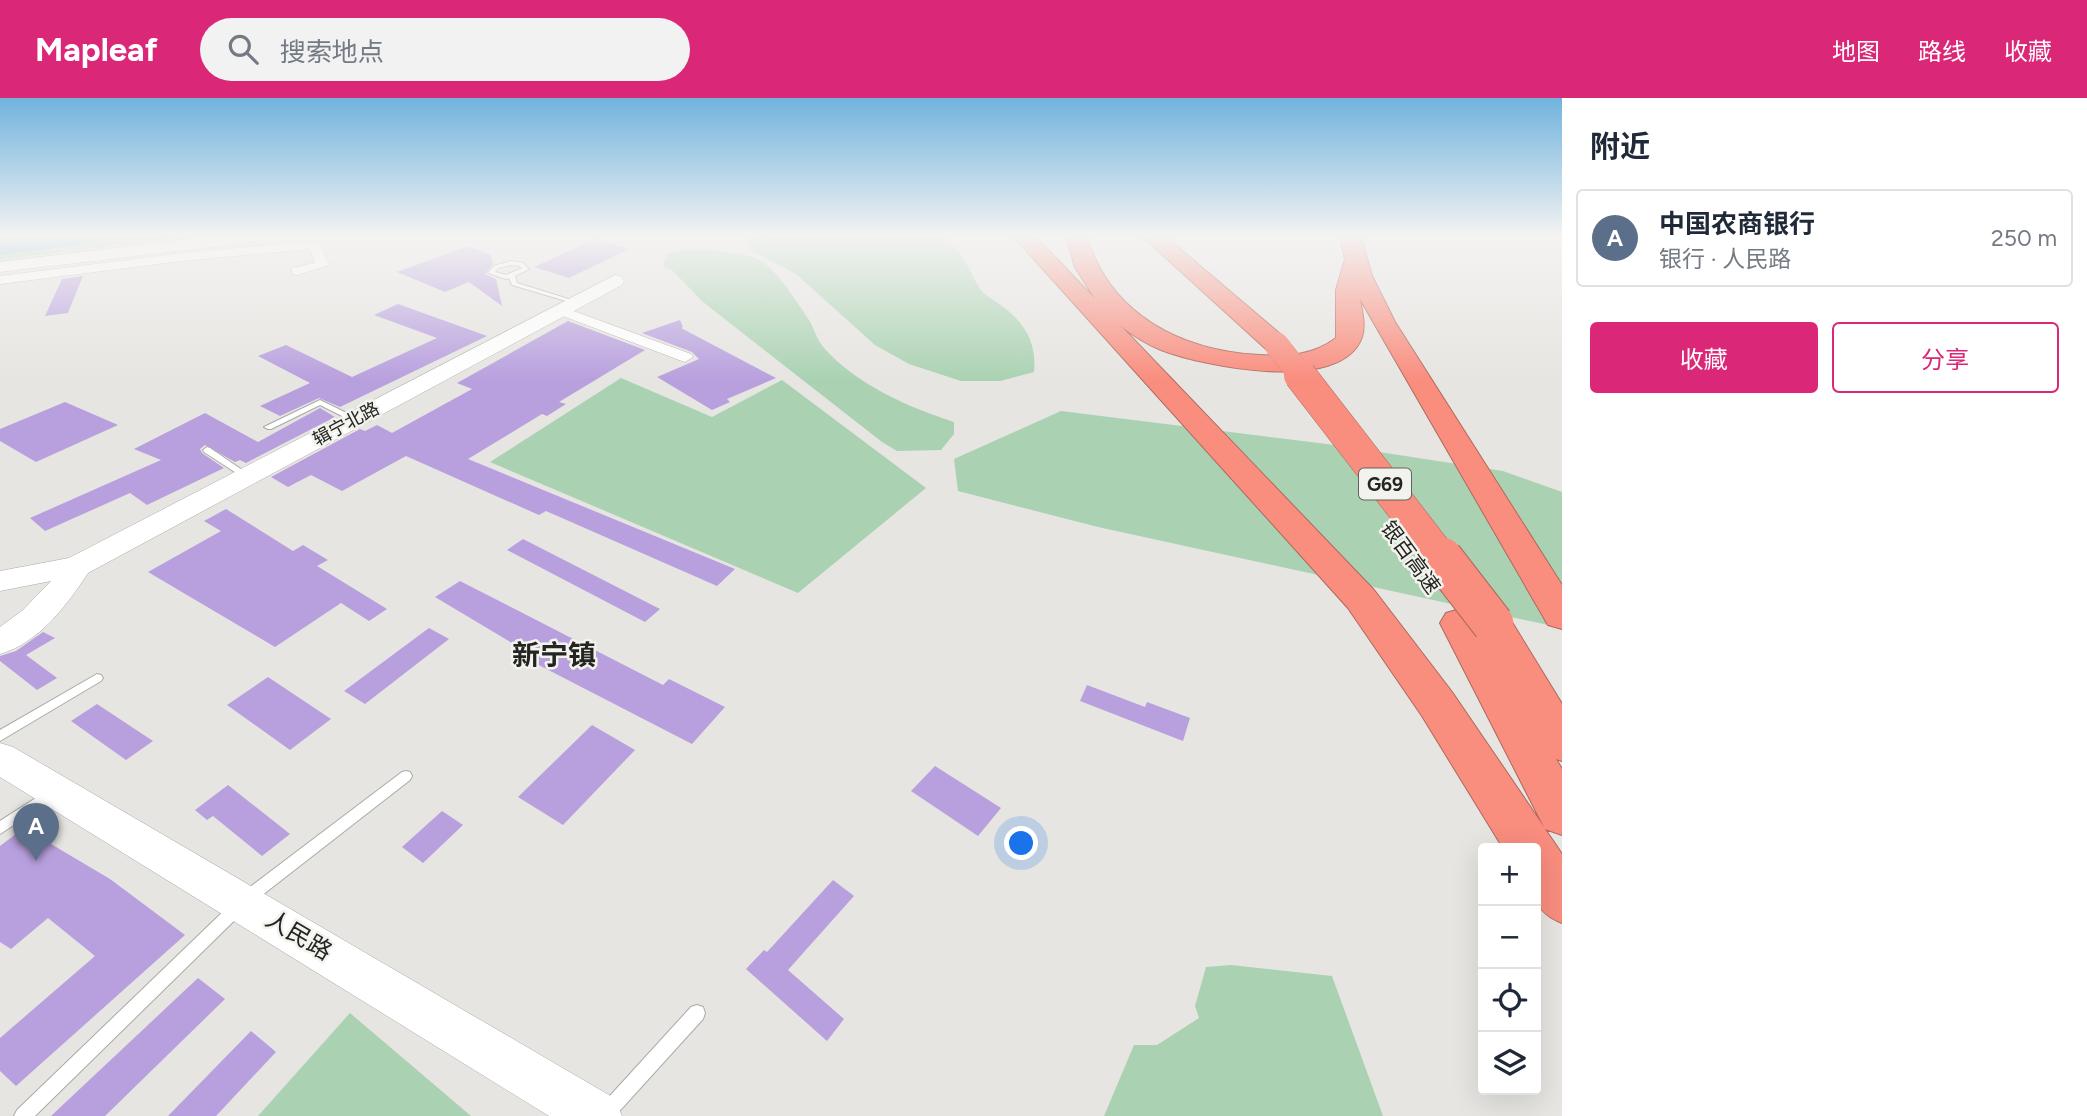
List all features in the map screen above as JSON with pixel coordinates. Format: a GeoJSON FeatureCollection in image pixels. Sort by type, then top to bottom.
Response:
{"type":"FeatureCollection","features":[{"type":"Feature","properties":{"kind":"highway"},"geometry":{"type":"LineString","coordinates":[[1069,285],[1361,599],[1437,704],[1527,843]]}},
{"type":"Feature","properties":{"kind":"highway"},"geometry":{"type":"LineString","coordinates":[[1097,285],[1105,298],[1151,335],[1206,355],[1254,362],[1312,359],[1333,353],[1345,343],[1350,332],[1349,285]]}},
{"type":"Feature","properties":{"kind":"highway","name":"银百高速"},"geometry":{"type":"LineString","coordinates":[[1193,285],[1265,344]]}},
{"type":"Feature","properties":{"kind":"highway","name":"银百高速"},"geometry":{"type":"LineString","coordinates":[[1203,285],[1265,344],[1477,623],[1562,743]]}},
{"type":"Feature","properties":{"kind":"highway"},"geometry":{"type":"LineString","coordinates":[[1368,285],[1383,322],[1562,616]]}},
{"type":"Feature","properties":{"kind":"highway","name":"银百高速"},"geometry":{"type":"LineString","coordinates":[[1477,623],[1562,814]]}},
{"type":"Feature","properties":{"kind":"highway"},"geometry":{"type":"LineString","coordinates":[[1541,866],[1562,899]]}},
{"type":"Feature","properties":{"kind":"street","name":"辑宁北路"},"geometry":{"type":"LineString","coordinates":[[0,581],[77,566],[608,285]]}},
{"type":"Feature","properties":{"kind":"street"},"geometry":{"type":"LineString","coordinates":[[568,306],[685,357]]}},
{"type":"Feature","properties":{"kind":"street","name":"辑宁北路"},"geometry":{"type":"LineString","coordinates":[[0,642],[29,626],[55,598],[77,566]]}},
{"type":"Feature","properties":{"kind":"street","name":"人民路"},"geometry":{"type":"LineString","coordinates":[[0,758],[596,1116]]}},
{"type":"Feature","properties":{"kind":"lane"},"geometry":{"type":"LineString","coordinates":[[515,285],[568,306]]}},
{"type":"Feature","properties":{"kind":"lane"},"geometry":{"type":"LineString","coordinates":[[268,428],[320,402],[355,419]]}},
{"type":"Feature","properties":{"kind":"lane"},"geometry":{"type":"LineString","coordinates":[[207,450],[247,476]]}},
{"type":"Feature","properties":{"kind":"lane"},"geometry":{"type":"LineString","coordinates":[[0,736],[97,678]]}},
{"type":"Feature","properties":{"kind":"lane"},"geometry":{"type":"LineString","coordinates":[[23,1116],[243,902],[406,776]]}},
{"type":"Feature","properties":{"kind":"lane"},"geometry":{"type":"LineString","coordinates":[[0,828],[55,791]]}},
{"type":"Feature","properties":{"kind":"lane"},"geometry":{"type":"LineString","coordinates":[[603,1116],[697,1013]]}},
{"type":"Feature","properties":{"kind":"green space"},"geometry":{"type":"Polygon","coordinates":[[[686,285],[784,285],[811,323],[822,345],[837,361],[884,393],[954,422],[954,434],[941,450],[897,451],[703,302],[686,285]]]}},
{"type":"Feature","properties":{"kind":"green space"},"geometry":{"type":"Polygon","coordinates":[[[808,285],[978,285],[1022,325],[1031,342],[1034,372],[1000,381],[961,381],[909,364],[875,345],[808,285]]]}},
{"type":"Feature","properties":{"kind":"green space"},"geometry":{"type":"Polygon","coordinates":[[[621,378],[712,417],[782,380],[926,488],[798,593],[490,462],[621,378]]]}},
{"type":"Feature","properties":{"kind":"green space"},"geometry":{"type":"Polygon","coordinates":[[[1061,411],[1327,444],[1503,471],[1562,492],[1562,628],[1098,527],[958,491],[954,459],[1061,411]]]}},
{"type":"Feature","properties":{"kind":"green space"},"geometry":{"type":"Polygon","coordinates":[[[1231,965],[1332,976],[1383,1116],[1104,1116],[1134,1045],[1157,1045],[1199,1018],[1195,1006],[1206,967],[1231,965]]]}},
{"type":"Feature","properties":{"kind":"green space"},"geometry":{"type":"Polygon","coordinates":[[[350,1013],[471,1116],[258,1116],[350,1013]]]}},
{"type":"Feature","properties":{"kind":"building"},"geometry":{"type":"Polygon","coordinates":[[[59,285],[80,285],[68,313],[45,316],[59,285]]]}},
{"type":"Feature","properties":{"kind":"building"},"geometry":{"type":"Polygon","coordinates":[[[427,285],[463,285],[445,292],[427,285]]]}},
{"type":"Feature","properties":{"kind":"building"},"geometry":{"type":"Polygon","coordinates":[[[472,285],[497,285],[502,306],[472,285]]]}},
{"type":"Feature","properties":{"kind":"building"},"geometry":{"type":"Polygon","coordinates":[[[398,304],[487,336],[340,407],[319,398],[280,416],[260,406],[310,383],[258,356],[286,345],[352,377],[437,338],[374,315],[398,304]]]}},
{"type":"Feature","properties":{"kind":"building"},"geometry":{"type":"Polygon","coordinates":[[[680,320],[683,327],[681,328],[776,378],[727,399],[730,402],[712,410],[657,377],[699,359],[692,352],[642,333],[680,320]]]}},
{"type":"Feature","properties":{"kind":"building"},"geometry":{"type":"Polygon","coordinates":[[[568,321],[645,350],[559,402],[566,404],[547,416],[542,414],[468,459],[735,569],[717,586],[546,511],[539,515],[406,456],[342,491],[311,475],[288,487],[271,477],[360,429],[365,431],[377,425],[392,433],[472,389],[457,383],[568,321]]]}},
{"type":"Feature","properties":{"kind":"building"},"geometry":{"type":"Polygon","coordinates":[[[65,402],[118,425],[36,462],[0,441],[0,429],[65,402]]]}},
{"type":"Feature","properties":{"kind":"building"},"geometry":{"type":"Polygon","coordinates":[[[320,408],[335,417],[246,463],[240,460],[235,462],[205,445],[200,449],[202,453],[224,468],[147,505],[130,493],[45,531],[30,518],[161,460],[134,449],[205,413],[258,442],[320,408]]]}},
{"type":"Feature","properties":{"kind":"building"},"geometry":{"type":"Polygon","coordinates":[[[226,509],[293,551],[303,545],[328,560],[317,566],[387,609],[369,621],[341,603],[275,647],[148,572],[221,531],[204,521],[226,509]]]}},
{"type":"Feature","properties":{"kind":"building"},"geometry":{"type":"Polygon","coordinates":[[[523,539],[660,609],[645,622],[507,550],[523,539]]]}},
{"type":"Feature","properties":{"kind":"building"},"geometry":{"type":"Polygon","coordinates":[[[460,581],[663,685],[669,679],[725,707],[692,744],[529,660],[532,655],[435,597],[460,581]]]}},
{"type":"Feature","properties":{"kind":"building"},"geometry":{"type":"Polygon","coordinates":[[[429,628],[449,639],[365,704],[344,691],[429,628]]]}},
{"type":"Feature","properties":{"kind":"building"},"geometry":{"type":"Polygon","coordinates":[[[43,632],[55,638],[26,655],[57,678],[37,690],[0,661],[0,656],[16,651],[43,632]]]}},
{"type":"Feature","properties":{"kind":"building"},"geometry":{"type":"Polygon","coordinates":[[[268,677],[331,719],[290,750],[227,705],[268,677]]]}},
{"type":"Feature","properties":{"kind":"building"},"geometry":{"type":"Polygon","coordinates":[[[1087,685],[1145,707],[1147,702],[1190,718],[1183,741],[1080,701],[1087,685]]]}},
{"type":"Feature","properties":{"kind":"building"},"geometry":{"type":"Polygon","coordinates":[[[97,704],[153,741],[126,760],[71,721],[97,704]]]}},
{"type":"Feature","properties":{"kind":"building"},"geometry":{"type":"Polygon","coordinates":[[[592,725],[635,750],[563,825],[518,797],[592,725]]]}},
{"type":"Feature","properties":{"kind":"building"},"geometry":{"type":"Polygon","coordinates":[[[935,766],[1001,808],[978,836],[911,791],[935,766]]]}},
{"type":"Feature","properties":{"kind":"building"},"geometry":{"type":"Polygon","coordinates":[[[228,785],[290,834],[262,856],[213,816],[207,820],[195,810],[228,785]]]}},
{"type":"Feature","properties":{"kind":"building"},"geometry":{"type":"Polygon","coordinates":[[[442,811],[463,825],[423,863],[402,847],[442,811]]]}},
{"type":"Feature","properties":{"kind":"building"},"geometry":{"type":"Polygon","coordinates":[[[24,828],[110,879],[185,935],[16,1086],[0,1071],[0,1038],[95,956],[48,918],[11,949],[0,942],[0,846],[24,828]]]}},
{"type":"Feature","properties":{"kind":"building"},"geometry":{"type":"Polygon","coordinates":[[[833,880],[854,896],[788,970],[844,1019],[827,1041],[746,969],[764,950],[767,952],[833,880]]]}},
{"type":"Feature","properties":{"kind":"building"},"geometry":{"type":"Polygon","coordinates":[[[198,978],[225,999],[105,1116],[51,1116],[198,978]]]}},
{"type":"Feature","properties":{"kind":"building"},"geometry":{"type":"Polygon","coordinates":[[[251,1031],[276,1052],[216,1116],[168,1116],[251,1031]]]}},
{"type":"Feature","properties":{"kind":"place","name":"中国农商银行"},"geometry":{"type":"Point","coordinates":[36,861]}},
{"type":"Feature","properties":{"kind":"district","name":"新宁镇"},"geometry":{"type":"Point","coordinates":[554,655]}}]}
